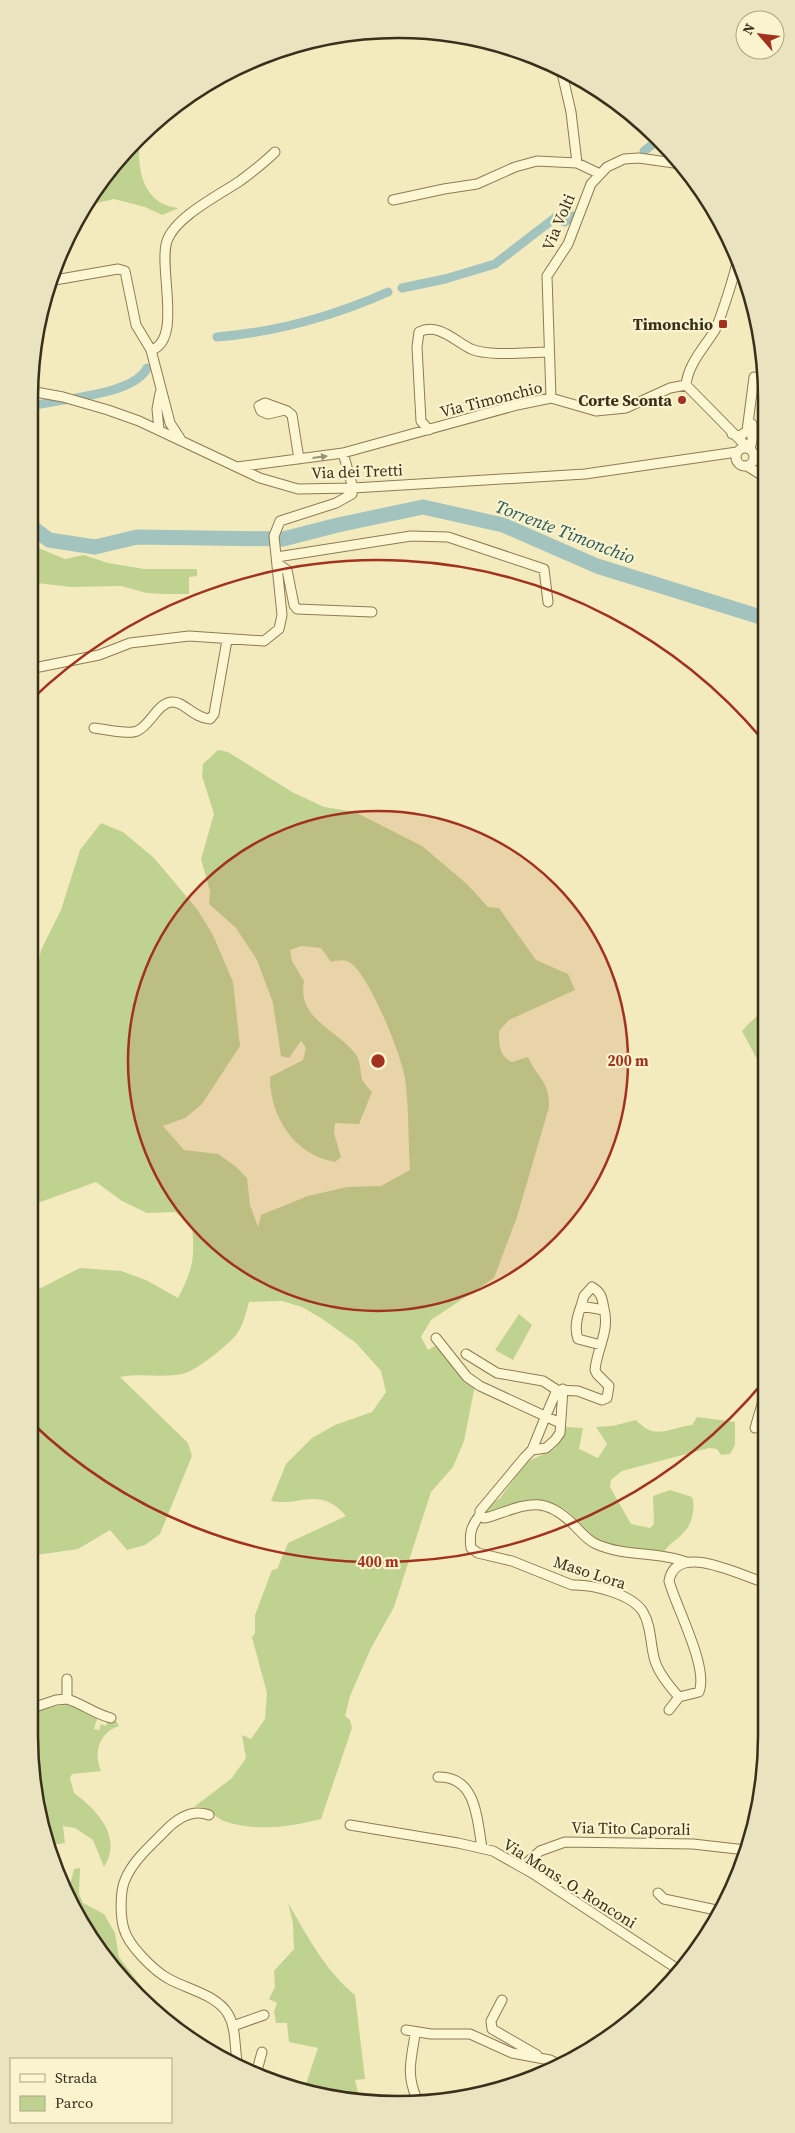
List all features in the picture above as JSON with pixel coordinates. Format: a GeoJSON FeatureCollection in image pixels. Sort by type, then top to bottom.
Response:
{"type":"FeatureCollection","features":[{"type":"Feature","properties":{"kind":"street"},"geometry":{"type":"LineString","coordinates":[[563,78],[571,112],[577,163]]}},
{"type":"Feature","properties":{"kind":"street"},"geometry":{"type":"LineString","coordinates":[[150,350],[159,348],[164,342],[168,308],[165,252],[172,232],[183,220],[255,170],[275,152]]}},
{"type":"Feature","properties":{"kind":"street","name":"Via Volti"},"geometry":{"type":"LineString","coordinates":[[550,398],[547,276],[565,250],[587,193],[600,174],[615,163],[632,158],[670,163]]}},
{"type":"Feature","properties":{"kind":"street"},"geometry":{"type":"LineString","coordinates":[[394,200],[477,184],[515,167],[537,161],[577,163],[600,174]]}},
{"type":"Feature","properties":{"kind":"street"},"geometry":{"type":"LineString","coordinates":[[58,279],[118,269],[125,271],[136,325],[150,350],[160,390],[160,406],[165,418],[159,430]]}},
{"type":"Feature","properties":{"kind":"street"},"geometry":{"type":"LineString","coordinates":[[736,277],[716,328],[693,363],[687,376],[686,385],[755,458]]}},
{"type":"Feature","properties":{"kind":"street"},"geometry":{"type":"LineString","coordinates":[[429,430],[422,421],[417,336],[422,330],[448,334],[474,350],[548,352]]}},
{"type":"Feature","properties":{"kind":"street"},"geometry":{"type":"LineString","coordinates":[[732,434],[744,435],[747,431],[754,377]]}},
{"type":"Feature","properties":{"kind":"street","name":"Via Timonchio"},"geometry":{"type":"LineString","coordinates":[[237,467],[343,453],[517,405],[550,398],[596,411],[618,409],[644,402],[670,388],[686,385]]}},
{"type":"Feature","properties":{"kind":"street","name":"Via dei Tretti"},"geometry":{"type":"LineString","coordinates":[[38,392],[76,400],[138,421],[270,482],[298,488],[353,488],[585,474],[703,456],[737,454],[755,458]]}},
{"type":"Feature","properties":{"kind":"street"},"geometry":{"type":"LineString","coordinates":[[138,421],[160,406]]}},
{"type":"Feature","properties":{"kind":"street"},"geometry":{"type":"LineString","coordinates":[[160,406],[182,441]]}},
{"type":"Feature","properties":{"kind":"street"},"geometry":{"type":"LineString","coordinates":[[284,410],[292,415],[299,459]]}},
{"type":"Feature","properties":{"kind":"street"},"geometry":{"type":"LineString","coordinates":[[749,415],[752,418],[755,458]]}},
{"type":"Feature","properties":{"kind":"street"},"geometry":{"type":"LineString","coordinates":[[732,434],[742,466],[755,458]]}},
{"type":"Feature","properties":{"kind":"street"},"geometry":{"type":"LineString","coordinates":[[752,434],[758,434]]}},
{"type":"Feature","properties":{"kind":"street"},"geometry":{"type":"LineString","coordinates":[[38,667],[99,655],[130,643],[189,636],[264,641],[279,629],[282,615],[274,536],[280,521],[336,503],[352,494],[353,488],[343,453]]}},
{"type":"Feature","properties":{"kind":"street"},"geometry":{"type":"LineString","coordinates":[[277,557],[411,536],[448,537],[544,569],[548,602]]}},
{"type":"Feature","properties":{"kind":"street"},"geometry":{"type":"LineString","coordinates":[[277,557],[286,570],[294,605],[297,609],[372,612]]}},
{"type":"Feature","properties":{"kind":"street"},"geometry":{"type":"LineString","coordinates":[[94,728],[135,733],[165,703],[174,701],[180,703],[194,715],[210,719],[214,714],[227,640]]}},
{"type":"Feature","properties":{"kind":"street"},"geometry":{"type":"LineString","coordinates":[[466,1354],[497,1373],[543,1381],[560,1390],[578,1391],[602,1400],[607,1398],[609,1386],[595,1370],[602,1345],[607,1324],[603,1299],[598,1291],[592,1287],[584,1296],[576,1318],[577,1338],[602,1345]]}},
{"type":"Feature","properties":{"kind":"street"},"geometry":{"type":"LineString","coordinates":[[581,1306],[604,1310]]}},
{"type":"Feature","properties":{"kind":"street"},"geometry":{"type":"LineString","coordinates":[[436,1338],[472,1381],[493,1394],[560,1423]]}},
{"type":"Feature","properties":{"kind":"street"},"geometry":{"type":"LineString","coordinates":[[532,1450],[542,1429],[545,1416],[560,1390]]}},
{"type":"Feature","properties":{"kind":"street"},"geometry":{"type":"LineString","coordinates":[[532,1450],[546,1448],[560,1433],[560,1390]]}},
{"type":"Feature","properties":{"kind":"street"},"geometry":{"type":"LineString","coordinates":[[755,1428],[758,1419]]}},
{"type":"Feature","properties":{"kind":"street","name":"Maso Lora"},"geometry":{"type":"LineString","coordinates":[[532,1450],[515,1468],[499,1491],[482,1507],[480,1515],[471,1526],[470,1540],[472,1548],[478,1553],[512,1561],[572,1585],[582,1584],[610,1591],[631,1601],[642,1611],[655,1662],[679,1697]]}},
{"type":"Feature","properties":{"kind":"street"},"geometry":{"type":"LineString","coordinates":[[480,1515],[484,1518],[528,1506],[550,1506],[560,1512],[595,1544],[624,1552],[670,1556],[686,1562]]}},
{"type":"Feature","properties":{"kind":"street"},"geometry":{"type":"LineString","coordinates":[[669,1710],[679,1697],[699,1692],[703,1684],[689,1635],[668,1581],[670,1574],[675,1567],[691,1560],[703,1562],[758,1580]]}},
{"type":"Feature","properties":{"kind":"street"},"geometry":{"type":"LineString","coordinates":[[68,1679],[68,1700]]}},
{"type":"Feature","properties":{"kind":"street"},"geometry":{"type":"LineString","coordinates":[[38,1706],[56,1700],[68,1700],[82,1704],[103,1716],[111,1718]]}},
{"type":"Feature","properties":{"kind":"street"},"geometry":{"type":"LineString","coordinates":[[438,1776],[450,1776],[459,1780],[465,1787],[473,1804],[482,1848]]}},
{"type":"Feature","properties":{"kind":"street"},"geometry":{"type":"LineString","coordinates":[[209,1815],[193,1812],[174,1821],[130,1869],[121,1891],[123,1927],[155,1970],[169,1979],[212,1999],[227,2013],[232,2026],[237,2057]]}},
{"type":"Feature","properties":{"kind":"street","name":"Via Mons. O. Ronconi"},"geometry":{"type":"LineString","coordinates":[[350,1825],[482,1848],[522,1867],[674,1966]]}},
{"type":"Feature","properties":{"kind":"street","name":"Via Tito Caporali"},"geometry":{"type":"LineString","coordinates":[[522,1867],[540,1851],[565,1842],[693,1844],[739,1849]]}},
{"type":"Feature","properties":{"kind":"street"},"geometry":{"type":"LineString","coordinates":[[658,1893],[664,1899],[713,1909]]}},
{"type":"Feature","properties":{"kind":"street"},"geometry":{"type":"LineString","coordinates":[[502,2000],[491,2021],[492,2029],[551,2061]]}},
{"type":"Feature","properties":{"kind":"street"},"geometry":{"type":"LineString","coordinates":[[232,2026],[264,2015]]}},
{"type":"Feature","properties":{"kind":"street"},"geometry":{"type":"LineString","coordinates":[[406,2030],[431,2034],[470,2034],[512,2053],[544,2058]]}},
{"type":"Feature","properties":{"kind":"street"},"geometry":{"type":"LineString","coordinates":[[415,2035],[409,2070],[410,2081],[416,2095]]}},
{"type":"Feature","properties":{"kind":"street"},"geometry":{"type":"LineString","coordinates":[[258,2067],[262,2052]]}},
{"type":"Feature","properties":{"kind":"green space"},"geometry":{"type":"Polygon","coordinates":[[[140,147],[140,164],[145,185],[158,201],[167,206],[179,208],[162,215],[145,207],[114,199],[94,204],[112,178],[140,147]]]}},
{"type":"Feature","properties":{"kind":"green space"},"geometry":{"type":"Polygon","coordinates":[[[38,548],[65,559],[84,555],[108,563],[144,569],[197,569],[197,576],[189,577],[189,594],[147,593],[121,586],[71,587],[38,583],[38,548]]]}},
{"type":"Feature","properties":{"kind":"green space"},"geometry":{"type":"Polygon","coordinates":[[[218,750],[228,752],[292,792],[324,807],[355,812],[422,846],[467,884],[488,907],[499,908],[536,960],[568,974],[575,990],[509,1020],[499,1031],[499,1040],[504,1056],[512,1062],[528,1057],[545,1085],[549,1098],[549,1107],[517,1217],[494,1278],[431,1320],[421,1337],[428,1350],[435,1346],[441,1347],[475,1385],[464,1441],[453,1467],[431,1492],[394,1607],[371,1648],[350,1696],[345,1716],[350,1720],[352,1728],[321,1819],[272,1827],[248,1826],[224,1821],[207,1809],[194,1807],[232,1778],[246,1758],[242,1735],[251,1739],[265,1719],[267,1693],[252,1637],[255,1633],[255,1615],[272,1570],[277,1569],[288,1543],[346,1516],[337,1507],[327,1501],[318,1499],[291,1502],[271,1501],[286,1464],[312,1438],[335,1425],[372,1412],[386,1392],[381,1371],[356,1343],[302,1307],[282,1301],[249,1302],[242,1324],[232,1340],[195,1368],[182,1374],[166,1376],[136,1375],[120,1377],[188,1443],[192,1456],[160,1534],[145,1545],[127,1550],[110,1530],[78,1549],[38,1555],[38,1289],[80,1268],[121,1271],[146,1280],[178,1298],[190,1271],[193,1255],[192,1226],[175,1212],[147,1213],[122,1201],[96,1182],[38,1203],[38,966],[41,950],[61,910],[80,850],[101,823],[123,832],[154,858],[197,909],[213,935],[233,982],[240,1046],[202,1104],[185,1118],[163,1126],[184,1150],[218,1154],[235,1166],[247,1178],[250,1205],[258,1227],[261,1215],[308,1196],[347,1187],[381,1186],[410,1170],[405,1078],[398,1052],[376,1001],[360,973],[347,961],[331,962],[321,948],[301,946],[290,950],[292,961],[304,981],[303,994],[306,1004],[319,1022],[355,1053],[362,1079],[372,1092],[359,1124],[335,1123],[334,1133],[341,1157],[335,1162],[308,1152],[297,1143],[280,1120],[271,1092],[270,1077],[303,1060],[306,1048],[301,1041],[289,1058],[281,1056],[273,1003],[257,960],[236,928],[209,904],[210,891],[201,859],[214,814],[202,776],[203,764],[218,750]]]}},
{"type":"Feature","properties":{"kind":"green space"},"geometry":{"type":"Polygon","coordinates":[[[758,1014],[758,1061],[742,1031],[758,1014]]]}},
{"type":"Feature","properties":{"kind":"green space"},"geometry":{"type":"Polygon","coordinates":[[[519,1314],[532,1325],[513,1360],[495,1350],[519,1314]]]}},
{"type":"Feature","properties":{"kind":"green space"},"geometry":{"type":"Polygon","coordinates":[[[697,1417],[735,1422],[735,1445],[730,1454],[721,1455],[717,1449],[709,1448],[622,1471],[611,1480],[610,1487],[631,1524],[650,1528],[654,1524],[653,1496],[670,1490],[692,1497],[693,1510],[690,1524],[663,1553],[624,1549],[603,1542],[564,1509],[548,1503],[524,1505],[484,1516],[484,1510],[500,1498],[527,1462],[554,1449],[562,1440],[565,1427],[583,1428],[579,1449],[598,1458],[607,1444],[596,1427],[612,1426],[636,1420],[649,1430],[662,1432],[692,1425],[697,1417]]]}},
{"type":"Feature","properties":{"kind":"green space"},"geometry":{"type":"Polygon","coordinates":[[[68,1704],[81,1704],[100,1718],[97,1719],[94,1729],[99,1730],[101,1724],[106,1726],[108,1719],[117,1722],[119,1726],[112,1729],[102,1738],[98,1750],[101,1771],[72,1774],[70,1778],[74,1793],[99,1816],[109,1835],[111,1845],[104,1867],[93,1840],[75,1828],[63,1826],[65,1843],[55,1845],[44,1806],[38,1759],[38,1710],[68,1704]]]}},
{"type":"Feature","properties":{"kind":"green space"},"geometry":{"type":"Polygon","coordinates":[[[80,1868],[79,1894],[83,1903],[104,1914],[115,1933],[119,1957],[146,1993],[112,1955],[86,1916],[70,1884],[74,1869],[80,1868]]]}},
{"type":"Feature","properties":{"kind":"green space"},"geometry":{"type":"Polygon","coordinates":[[[288,1903],[326,1964],[355,1995],[365,2079],[355,2080],[358,2093],[327,2089],[306,2084],[318,2048],[289,2042],[287,2023],[276,2023],[274,2012],[277,2003],[269,1999],[275,1987],[274,1971],[294,1949],[293,1923],[288,1903]]]}},
{"type":"Feature","properties":{"kind":"waterway"},"geometry":{"type":"LineString","coordinates":[[644,151],[653,144]]}},
{"type":"Feature","properties":{"kind":"waterway"},"geometry":{"type":"LineString","coordinates":[[402,288],[445,279],[495,264],[556,217],[565,222],[573,216]]}},
{"type":"Feature","properties":{"kind":"waterway"},"geometry":{"type":"LineString","coordinates":[[217,337],[239,335],[305,322],[368,301],[388,292]]}},
{"type":"Feature","properties":{"kind":"waterway"},"geometry":{"type":"LineString","coordinates":[[38,405],[94,395],[127,385],[139,377],[147,368]]}},
{"type":"Feature","properties":{"kind":"waterway","name":"Torrente Timonchio"},"geometry":{"type":"LineString","coordinates":[[38,532],[49,540],[95,547],[137,537],[283,539],[423,507],[503,525],[597,566],[758,616]]}},
{"type":"Feature","properties":{"kind":"place","name":"Timonchio"},"geometry":{"type":"Point","coordinates":[723,324]}},
{"type":"Feature","properties":{"kind":"place","name":"Corte Sconta"},"geometry":{"type":"Point","coordinates":[682,400]}}]}
